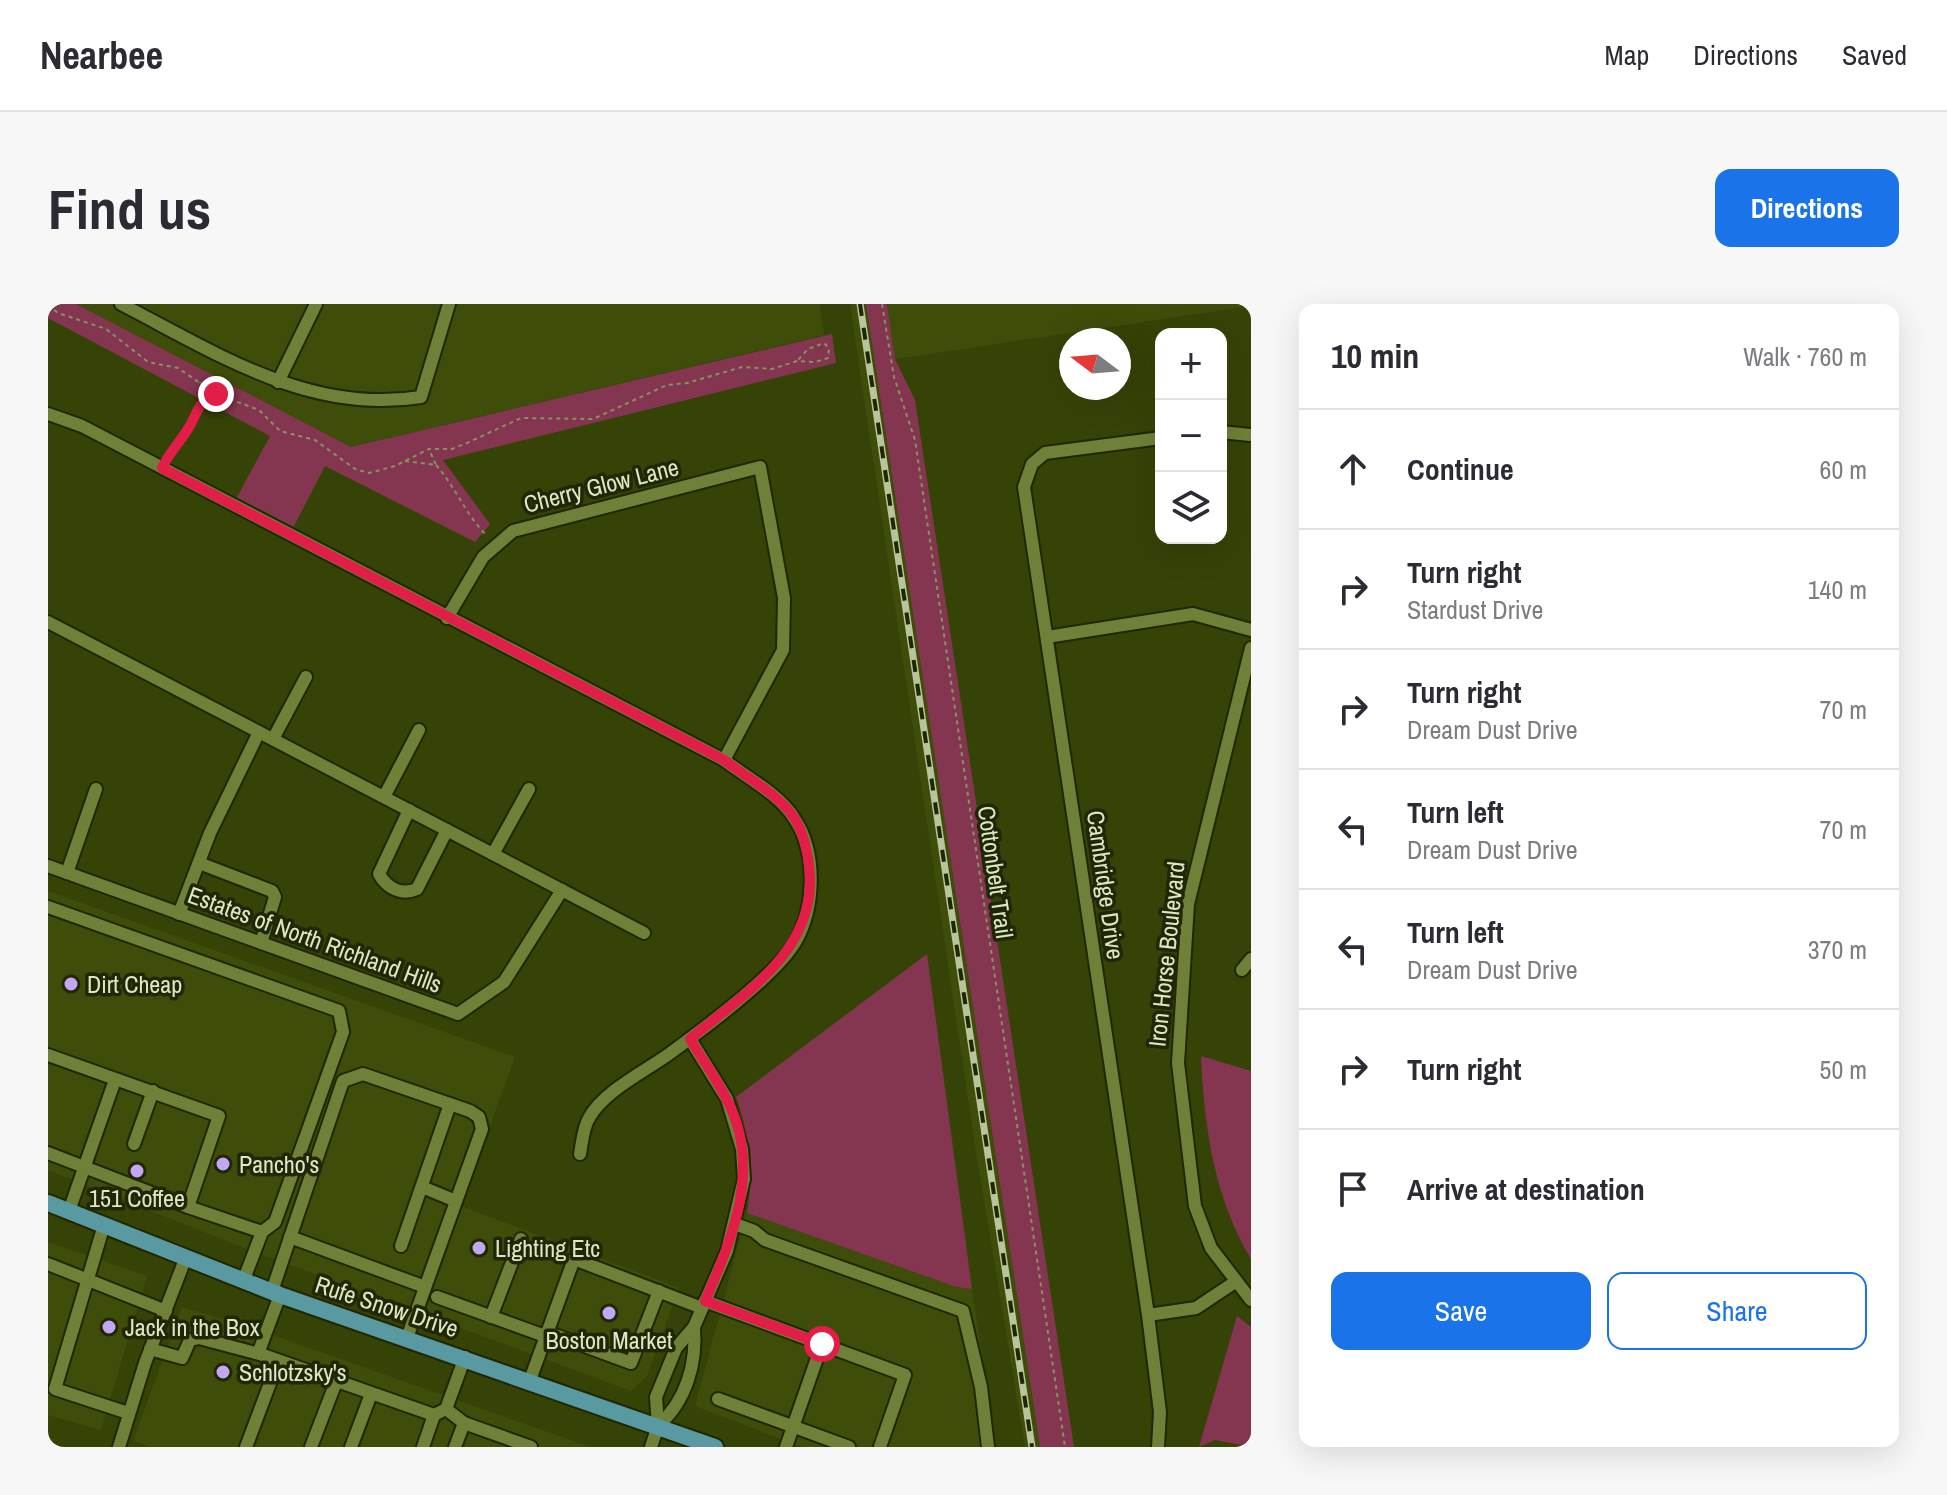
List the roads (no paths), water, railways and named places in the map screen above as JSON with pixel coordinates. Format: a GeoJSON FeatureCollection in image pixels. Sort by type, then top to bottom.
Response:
{"type":"FeatureCollection","features":[{"type":"Feature","properties":{"kind":"main road","name":"Rufe Snow Drive"},"geometry":{"type":"LineString","coordinates":[[48,1203],[276,1293],[715,1447]]}},
{"type":"Feature","properties":{"kind":"street"},"geometry":{"type":"LineString","coordinates":[[121,304],[296,389],[345,398],[397,401],[421,397],[449,304]]}},
{"type":"Feature","properties":{"kind":"street"},"geometry":{"type":"LineString","coordinates":[[278,382],[316,304]]}},
{"type":"Feature","properties":{"kind":"street"},"geometry":{"type":"LineString","coordinates":[[48,414],[82,426],[724,760],[769,793],[794,818],[809,859],[811,904],[796,942],[769,972],[690,1039],[602,1102],[588,1120],[580,1154]]}},
{"type":"Feature","properties":{"kind":"street"},"geometry":{"type":"LineString","coordinates":[[1227,433],[1250,435]]}},
{"type":"Feature","properties":{"kind":"street","name":"Cambridge Drive"},"geometry":{"type":"LineString","coordinates":[[1155,439],[1045,453],[1032,464],[1024,487],[1148,1315],[1160,1412],[1158,1447]]}},
{"type":"Feature","properties":{"kind":"street","name":"Cherry Glow Lane"},"geometry":{"type":"LineString","coordinates":[[447,618],[483,557],[513,531],[760,467],[784,598],[783,650],[724,760]]}},
{"type":"Feature","properties":{"kind":"street"},"geometry":{"type":"LineString","coordinates":[[1047,637],[1193,614],[1251,630]]}},
{"type":"Feature","properties":{"kind":"street"},"geometry":{"type":"LineString","coordinates":[[48,622],[644,933]]}},
{"type":"Feature","properties":{"kind":"street","name":"Iron Horse Boulevard"},"geometry":{"type":"LineString","coordinates":[[1251,648],[1188,904],[1178,1063],[1195,1206],[1211,1248],[1251,1300]]}},
{"type":"Feature","properties":{"kind":"street"},"geometry":{"type":"LineString","coordinates":[[273,739],[306,677]]}},
{"type":"Feature","properties":{"kind":"street"},"geometry":{"type":"LineString","coordinates":[[384,797],[419,730]]}},
{"type":"Feature","properties":{"kind":"street"},"geometry":{"type":"LineString","coordinates":[[179,914],[259,732]]}},
{"type":"Feature","properties":{"kind":"street"},"geometry":{"type":"LineString","coordinates":[[67,873],[96,789]]}},
{"type":"Feature","properties":{"kind":"street"},"geometry":{"type":"LineString","coordinates":[[493,854],[529,789]]}},
{"type":"Feature","properties":{"kind":"street"},"geometry":{"type":"LineString","coordinates":[[409,810],[382,862],[379,874],[385,884],[410,892],[417,889],[447,830]]}},
{"type":"Feature","properties":{"kind":"street"},"geometry":{"type":"LineString","coordinates":[[199,863],[272,891],[275,897],[261,943]]}},
{"type":"Feature","properties":{"kind":"street","name":"Estates of North Richland Hills"},"geometry":{"type":"LineString","coordinates":[[48,866],[458,1014],[504,982],[562,890]]}},
{"type":"Feature","properties":{"kind":"street"},"geometry":{"type":"LineString","coordinates":[[48,907],[339,1011],[343,1032],[275,1222],[262,1232],[244,1279]]}},
{"type":"Feature","properties":{"kind":"street"},"geometry":{"type":"LineString","coordinates":[[651,1447],[658,1426],[656,1397],[676,1348],[694,1327],[704,1305],[735,1224],[744,1179],[736,1122],[727,1099],[690,1039]]}},
{"type":"Feature","properties":{"kind":"street"},"geometry":{"type":"LineString","coordinates":[[48,1055],[219,1116],[188,1207]]}},
{"type":"Feature","properties":{"kind":"street"},"geometry":{"type":"LineString","coordinates":[[263,1355],[259,1351],[290,1237],[343,1081],[363,1074],[479,1117],[482,1129],[407,1338]]}},
{"type":"Feature","properties":{"kind":"street"},"geometry":{"type":"LineString","coordinates":[[69,1211],[115,1080]]}},
{"type":"Feature","properties":{"kind":"street"},"geometry":{"type":"LineString","coordinates":[[134,1144],[153,1091]]}},
{"type":"Feature","properties":{"kind":"street"},"geometry":{"type":"LineString","coordinates":[[401,1246],[450,1104]]}},
{"type":"Feature","properties":{"kind":"street"},"geometry":{"type":"LineString","coordinates":[[48,1153],[262,1232]]}},
{"type":"Feature","properties":{"kind":"street"},"geometry":{"type":"LineString","coordinates":[[422,1187],[456,1201]]}},
{"type":"Feature","properties":{"kind":"street"},"geometry":{"type":"LineString","coordinates":[[735,1224],[754,1231],[765,1240],[963,1311],[981,1387],[988,1447]]}},
{"type":"Feature","properties":{"kind":"street"},"geometry":{"type":"LineString","coordinates":[[104,1225],[55,1389],[128,1413]]}},
{"type":"Feature","properties":{"kind":"street"},"geometry":{"type":"LineString","coordinates":[[290,1237],[425,1287]]}},
{"type":"Feature","properties":{"kind":"street"},"geometry":{"type":"LineString","coordinates":[[491,1317],[521,1239]]}},
{"type":"Feature","properties":{"kind":"street"},"geometry":{"type":"LineString","coordinates":[[119,1447],[150,1349],[186,1257]]}},
{"type":"Feature","properties":{"kind":"street"},"geometry":{"type":"LineString","coordinates":[[530,1380],[574,1259],[905,1375],[880,1447]]}},
{"type":"Feature","properties":{"kind":"street"},"geometry":{"type":"LineString","coordinates":[[48,1264],[166,1311]]}},
{"type":"Feature","properties":{"kind":"street"},"geometry":{"type":"LineString","coordinates":[[1148,1315],[1196,1308],[1235,1282]]}},
{"type":"Feature","properties":{"kind":"street"},"geometry":{"type":"LineString","coordinates":[[437,1297],[631,1363],[659,1291]]}},
{"type":"Feature","properties":{"kind":"street"},"geometry":{"type":"LineString","coordinates":[[658,1426],[675,1411],[696,1356],[694,1327]]}},
{"type":"Feature","properties":{"kind":"street"},"geometry":{"type":"LineString","coordinates":[[150,1349],[182,1358],[190,1340],[199,1338],[263,1355],[371,1394],[440,1412],[531,1447]]}},
{"type":"Feature","properties":{"kind":"street"},"geometry":{"type":"LineString","coordinates":[[786,1447],[822,1344]]}},
{"type":"Feature","properties":{"kind":"street"},"geometry":{"type":"LineString","coordinates":[[423,1447],[465,1357]]}},
{"type":"Feature","properties":{"kind":"street"},"geometry":{"type":"LineString","coordinates":[[246,1447],[278,1362]]}},
{"type":"Feature","properties":{"kind":"street"},"geometry":{"type":"LineString","coordinates":[[311,1447],[336,1382]]}},
{"type":"Feature","properties":{"kind":"street"},"geometry":{"type":"LineString","coordinates":[[351,1447],[371,1394]]}},
{"type":"Feature","properties":{"kind":"street"},"geometry":{"type":"LineString","coordinates":[[718,1399],[849,1447]]}},
{"type":"Feature","properties":{"kind":"street"},"geometry":{"type":"LineString","coordinates":[[455,1447],[464,1423]]}},
{"type":"Feature","properties":{"kind":"railway"},"geometry":{"type":"LineString","coordinates":[[860,304],[1032,1447]]}},
{"type":"Feature","properties":{"kind":"place","name":"Dirt Cheap"},"geometry":{"type":"Point","coordinates":[71,984]}},
{"type":"Feature","properties":{"kind":"place","name":"Pancho's"},"geometry":{"type":"Point","coordinates":[223,1164]}},
{"type":"Feature","properties":{"kind":"place","name":"151 Coffee"},"geometry":{"type":"Point","coordinates":[137,1171]}},
{"type":"Feature","properties":{"kind":"place","name":"Lighting Etc"},"geometry":{"type":"Point","coordinates":[479,1248]}},
{"type":"Feature","properties":{"kind":"place","name":"Boston Market"},"geometry":{"type":"Point","coordinates":[609,1313]}},
{"type":"Feature","properties":{"kind":"place","name":"Jack in the Box"},"geometry":{"type":"Point","coordinates":[109,1327]}},
{"type":"Feature","properties":{"kind":"place","name":"Schlotzsky's"},"geometry":{"type":"Point","coordinates":[223,1372]}}]}
